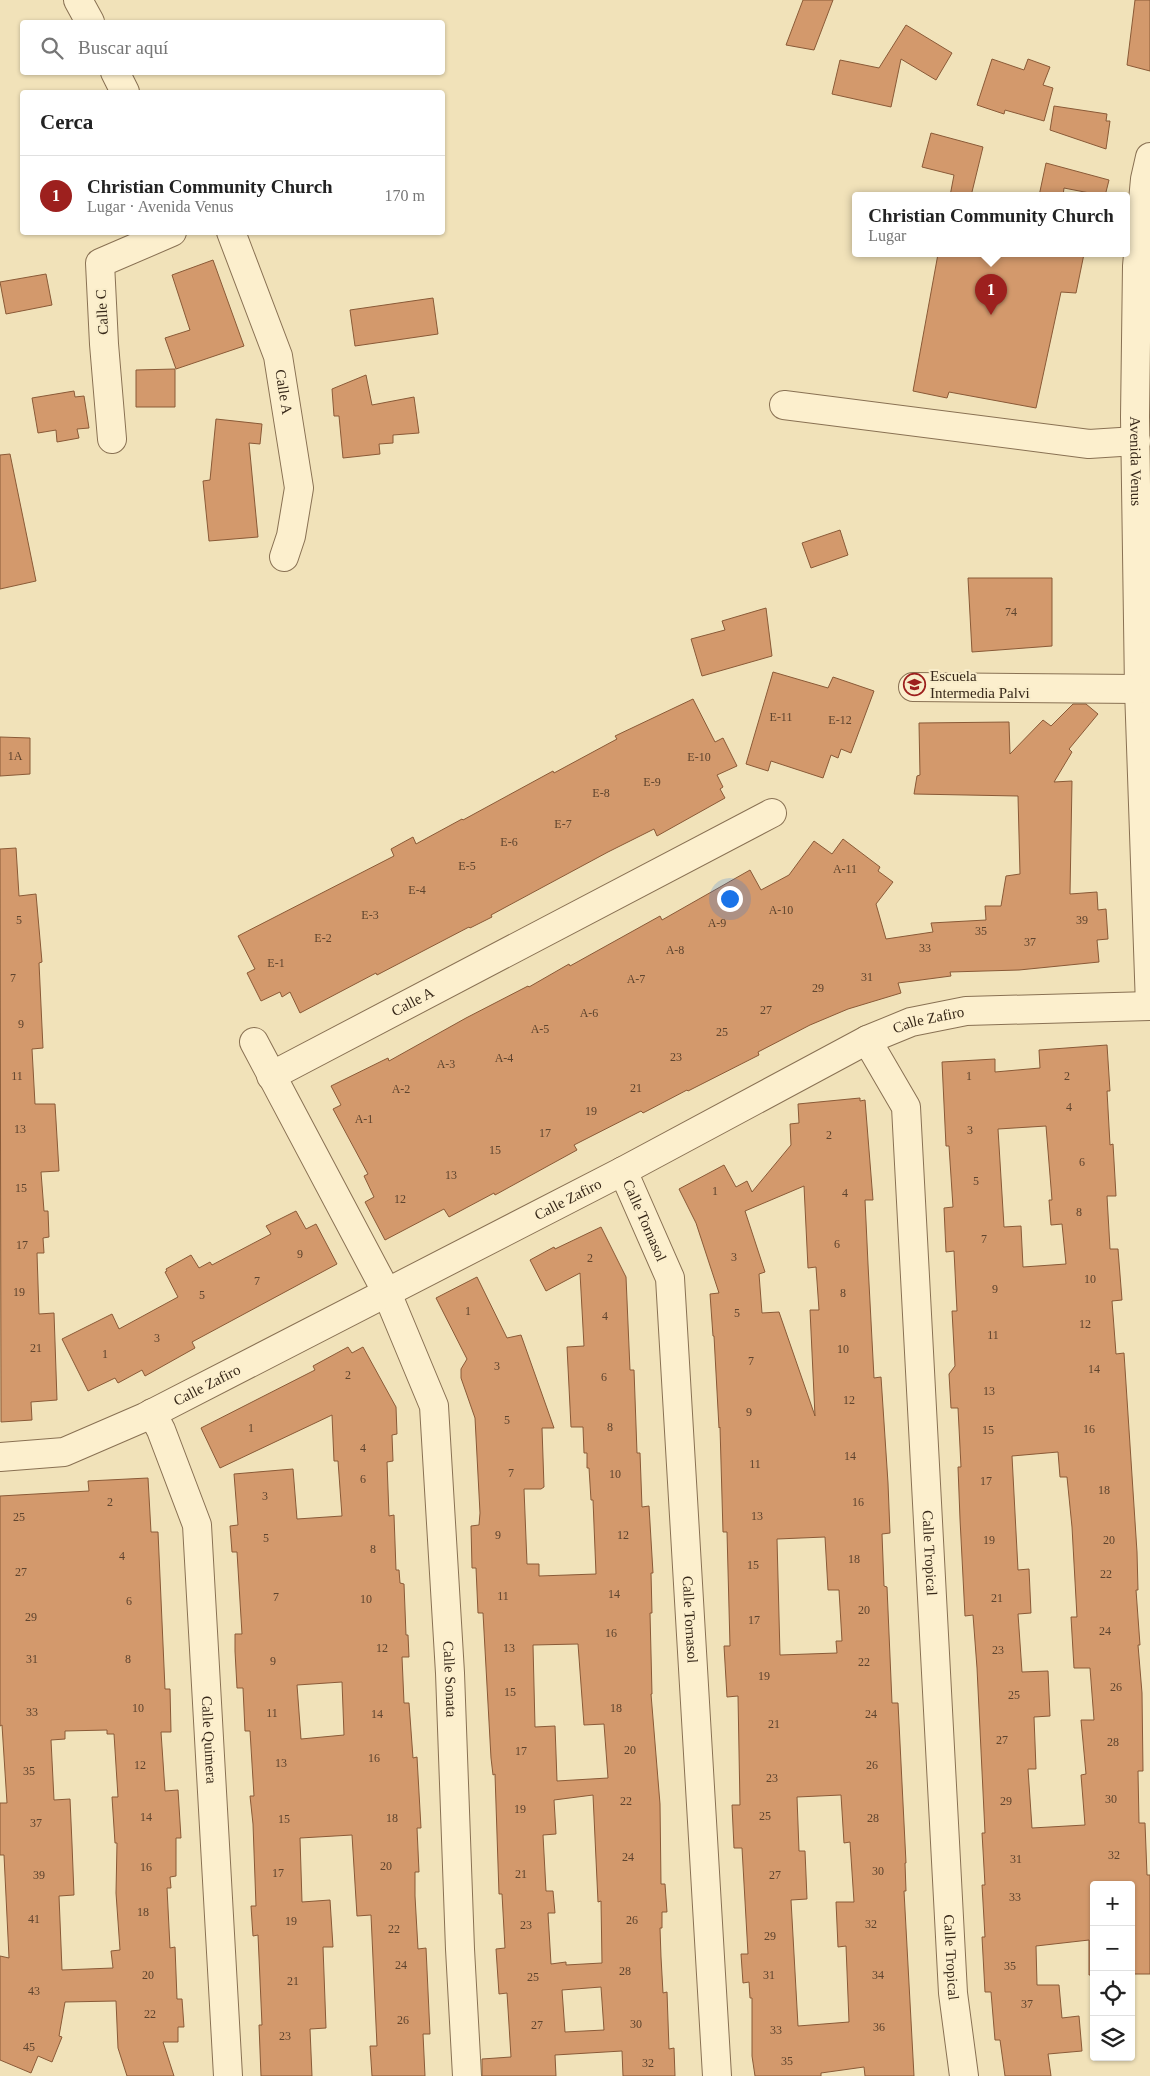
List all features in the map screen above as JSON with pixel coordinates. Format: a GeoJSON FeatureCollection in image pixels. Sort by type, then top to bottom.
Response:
{"type":"FeatureCollection","features":[{"type":"Feature","properties":{"kind":"street"},"geometry":{"type":"LineString","coordinates":[[78,0],[89,20]]}},
{"type":"Feature","properties":{"kind":"street"},"geometry":{"type":"LineString","coordinates":[[116,75],[124,90]]}},
{"type":"Feature","properties":{"kind":"street","name":"Avenida Venus"},"geometry":{"type":"LineString","coordinates":[[1150,157],[1137,266],[1144,536],[1139,689],[1150,1006]]}},
{"type":"Feature","properties":{"kind":"street","name":"Calle C"},"geometry":{"type":"LineString","coordinates":[[112,439],[104,344],[100,263],[165,235]]}},
{"type":"Feature","properties":{"kind":"street","name":"Calle A"},"geometry":{"type":"LineString","coordinates":[[232,235],[278,356],[299,488],[291,536],[284,557]]}},
{"type":"Feature","properties":{"kind":"street"},"geometry":{"type":"LineString","coordinates":[[784,405],[1089,444],[1140,425]]}},
{"type":"Feature","properties":{"kind":"street"},"geometry":{"type":"LineString","coordinates":[[913,687],[1139,689]]}},
{"type":"Feature","properties":{"kind":"street","name":"Calle A"},"geometry":{"type":"LineString","coordinates":[[271,1076],[772,813]]}},
{"type":"Feature","properties":{"kind":"street","name":"Calle Zafiro"},"geometry":{"type":"LineString","coordinates":[[0,1457],[64,1452],[152,1413],[622,1171],[867,1040],[911,1022],[966,1011],[1150,1006]]}},
{"type":"Feature","properties":{"kind":"street","name":"Calle Tropical"},"geometry":{"type":"LineString","coordinates":[[867,1040],[906,1107],[953,1993],[964,2076]]}},
{"type":"Feature","properties":{"kind":"street"},"geometry":{"type":"LineString","coordinates":[[254,1042],[387,1292]]}},
{"type":"Feature","properties":{"kind":"street","name":"Calle Tornasol"},"geometry":{"type":"LineString","coordinates":[[622,1171],[670,1278],[717,2076]]}},
{"type":"Feature","properties":{"kind":"street","name":"Calle Sonata"},"geometry":{"type":"LineString","coordinates":[[387,1292],[434,1406],[450,1673],[460,1949],[468,2076]]}},
{"type":"Feature","properties":{"kind":"street","name":"Calle Quimera"},"geometry":{"type":"LineString","coordinates":[[152,1413],[161,1430],[197,1525],[228,2076]]}},
{"type":"Feature","properties":{"kind":"building"},"geometry":{"type":"Polygon","coordinates":[[[803,0],[833,0],[814,50],[786,45],[803,0]]]}},
{"type":"Feature","properties":{"kind":"building"},"geometry":{"type":"Polygon","coordinates":[[[1135,0],[1150,0],[1150,71],[1127,65],[1135,0]]]}},
{"type":"Feature","properties":{"kind":"building"},"geometry":{"type":"Polygon","coordinates":[[[906,25],[952,53],[936,80],[901,59],[891,107],[832,94],[840,60],[879,68],[906,25]]]}},
{"type":"Feature","properties":{"kind":"building"},"geometry":{"type":"Polygon","coordinates":[[[992,59],[1024,70],[1028,59],[1050,67],[1043,85],[1053,88],[1044,121],[1005,110],[1004,114],[977,105],[992,59]]]}},
{"type":"Feature","properties":{"kind":"building"},"geometry":{"type":"Polygon","coordinates":[[[1054,106],[1107,114],[1106,121],[1110,121],[1106,149],[1050,130],[1054,106]]]}},
{"type":"Feature","properties":{"kind":"building"},"geometry":{"type":"Polygon","coordinates":[[[931,133],[983,147],[972,192],[951,192],[954,175],[922,167],[931,133]]]}},
{"type":"Feature","properties":{"kind":"building"},"geometry":{"type":"Polygon","coordinates":[[[1046,163],[1109,180],[1106,192],[1084,192],[1064,188],[1064,192],[1040,192],[1046,163]]]}},
{"type":"Feature","properties":{"kind":"building"},"geometry":{"type":"Polygon","coordinates":[[[937,257],[1083,257],[1076,293],[1061,292],[1036,408],[949,392],[947,398],[913,391],[937,257]]]}},
{"type":"Feature","properties":{"kind":"building"},"geometry":{"type":"Polygon","coordinates":[[[213,260],[244,346],[176,369],[165,338],[190,330],[172,275],[213,260]]]}},
{"type":"Feature","properties":{"kind":"building"},"geometry":{"type":"Polygon","coordinates":[[[46,274],[52,305],[6,314],[0,282],[46,274]]]}},
{"type":"Feature","properties":{"kind":"building"},"geometry":{"type":"Polygon","coordinates":[[[433,298],[438,334],[355,346],[350,310],[433,298]]]}},
{"type":"Feature","properties":{"kind":"building"},"geometry":{"type":"Polygon","coordinates":[[[175,369],[175,407],[136,407],[136,370],[175,369]]]}},
{"type":"Feature","properties":{"kind":"building"},"geometry":{"type":"Polygon","coordinates":[[[366,375],[372,405],[414,397],[419,433],[393,435],[393,443],[379,444],[380,454],[343,458],[339,416],[334,416],[332,389],[366,375]]]}},
{"type":"Feature","properties":{"kind":"building"},"geometry":{"type":"Polygon","coordinates":[[[74,391],[75,397],[84,396],[89,428],[77,429],[79,438],[57,442],[56,430],[38,433],[32,398],[74,391]]]}},
{"type":"Feature","properties":{"kind":"building"},"geometry":{"type":"Polygon","coordinates":[[[216,419],[262,424],[260,444],[249,443],[258,537],[209,541],[203,481],[210,480],[216,419]]]}},
{"type":"Feature","properties":{"kind":"building"},"geometry":{"type":"Polygon","coordinates":[[[10,454],[36,581],[0,589],[0,455],[10,454]]]}},
{"type":"Feature","properties":{"kind":"building"},"geometry":{"type":"Polygon","coordinates":[[[840,530],[848,555],[811,568],[802,543],[840,530]]]}},
{"type":"Feature","properties":{"kind":"building"},"geometry":{"type":"Polygon","coordinates":[[[968,578],[1052,578],[1052,646],[972,652],[968,578]]]}},
{"type":"Feature","properties":{"kind":"building"},"geometry":{"type":"Polygon","coordinates":[[[766,608],[772,656],[702,676],[691,639],[725,630],[722,621],[766,608]]]}},
{"type":"Feature","properties":{"kind":"building"},"geometry":{"type":"Polygon","coordinates":[[[773,672],[828,688],[833,677],[874,691],[851,753],[841,749],[838,758],[831,755],[823,778],[771,761],[768,771],[746,764],[773,672]]]}},
{"type":"Feature","properties":{"kind":"building"},"geometry":{"type":"Polygon","coordinates":[[[693,699],[715,742],[723,738],[737,766],[717,775],[723,787],[720,789],[725,798],[657,836],[654,829],[608,852],[491,915],[492,917],[377,975],[376,973],[300,1013],[290,992],[282,997],[280,992],[261,1001],[247,973],[255,969],[238,936],[394,856],[391,849],[413,837],[416,844],[617,739],[615,736],[693,699]]]}},
{"type":"Feature","properties":{"kind":"building"},"geometry":{"type":"Polygon","coordinates":[[[1073,704],[1086,704],[1098,714],[1069,749],[1072,752],[1054,782],[1072,781],[1070,894],[1097,892],[1098,910],[1106,909],[1108,939],[1097,940],[1099,962],[1019,970],[950,972],[951,976],[898,983],[901,993],[848,1009],[810,1025],[758,1052],[759,1055],[574,1145],[577,1150],[495,1195],[494,1193],[449,1217],[444,1209],[385,1240],[365,1202],[374,1197],[364,1176],[368,1174],[333,1109],[341,1105],[331,1086],[388,1058],[389,1061],[466,1018],[529,987],[569,964],[570,966],[660,916],[662,920],[750,870],[761,890],[789,875],[814,841],[832,854],[843,839],[880,867],[878,871],[893,882],[876,904],[886,939],[933,932],[931,923],[986,920],[985,906],[1001,906],[1006,876],[1020,874],[1018,796],[914,794],[917,776],[920,775],[919,723],[1009,722],[1010,754],[1043,720],[1051,726],[1073,704]]]}},
{"type":"Feature","properties":{"kind":"building"},"geometry":{"type":"Polygon","coordinates":[[[0,737],[30,738],[30,774],[0,776],[0,737]]]}},
{"type":"Feature","properties":{"kind":"building"},"geometry":{"type":"Polygon","coordinates":[[[16,848],[19,896],[36,894],[42,962],[39,963],[43,1048],[32,1049],[35,1104],[55,1104],[59,1171],[41,1172],[44,1211],[48,1211],[49,1237],[43,1238],[44,1253],[37,1253],[39,1314],[54,1313],[57,1400],[31,1402],[32,1420],[1,1422],[0,849],[16,848]]]}},
{"type":"Feature","properties":{"kind":"building"},"geometry":{"type":"Polygon","coordinates":[[[1107,1045],[1110,1091],[1107,1091],[1110,1145],[1113,1144],[1116,1196],[1107,1196],[1110,1249],[1118,1249],[1122,1300],[1112,1301],[1116,1354],[1124,1353],[1137,1552],[1138,1590],[1136,1590],[1142,1693],[1143,1771],[1138,1771],[1139,1823],[1145,1823],[1147,1875],[1150,1875],[1150,1974],[1135,1974],[1135,1881],[1090,1881],[1090,1975],[1089,1940],[1036,1946],[1037,1985],[1059,1985],[1062,2018],[1079,2016],[1082,2051],[1048,2054],[1051,2076],[1005,2076],[1000,2040],[995,2040],[991,1992],[985,1992],[982,1937],[985,1937],[982,1885],[985,1885],[982,1833],[985,1833],[977,1668],[973,1615],[965,1616],[958,1467],[961,1467],[958,1408],[951,1408],[949,1374],[955,1366],[952,1311],[957,1311],[954,1251],[946,1252],[944,1208],[953,1207],[949,1146],[946,1146],[942,1062],[995,1059],[995,1072],[1040,1068],[1039,1050],[1107,1045]],[[1046,1126],[998,1129],[1004,1227],[1021,1226],[1023,1267],[1066,1264],[1062,1224],[1051,1225],[1049,1200],[1052,1200],[1046,1126]],[[1058,1452],[1012,1456],[1018,1570],[1029,1569],[1031,1613],[1018,1614],[1022,1672],[1048,1671],[1050,1716],[1034,1717],[1036,1769],[1028,1769],[1032,1828],[1085,1825],[1081,1775],[1086,1774],[1081,1720],[1094,1720],[1090,1668],[1074,1668],[1071,1617],[1077,1617],[1072,1527],[1067,1477],[1060,1477],[1058,1452]]]}},
{"type":"Feature","properties":{"kind":"building"},"geometry":{"type":"Polygon","coordinates":[[[860,1098],[860,1101],[865,1100],[873,1200],[865,1200],[874,1378],[881,1377],[890,1533],[882,1534],[884,1586],[887,1587],[892,1703],[898,1703],[906,1863],[906,1891],[904,1891],[914,2076],[865,2076],[864,2067],[821,2073],[821,2076],[755,2076],[752,2056],[752,1998],[750,1998],[749,1982],[743,1983],[741,1954],[748,1954],[742,1848],[734,1848],[732,1805],[740,1805],[738,1696],[727,1697],[724,1646],[730,1646],[727,1532],[723,1532],[720,1427],[710,1294],[719,1293],[696,1223],[679,1189],[724,1165],[736,1187],[747,1181],[752,1192],[791,1145],[790,1124],[799,1123],[798,1104],[860,1098]],[[804,1186],[745,1211],[765,1272],[759,1274],[762,1313],[779,1312],[815,1416],[810,1310],[819,1310],[816,1267],[808,1268],[804,1186]],[[825,1537],[777,1539],[780,1655],[837,1653],[836,1641],[842,1641],[839,1590],[828,1590],[825,1537]],[[841,1795],[797,1797],[799,1851],[805,1851],[807,1899],[791,1900],[798,2026],[849,2022],[846,1946],[838,1947],[836,1902],[854,1902],[850,1842],[844,1843],[841,1795]]]}},
{"type":"Feature","properties":{"kind":"building"},"geometry":{"type":"Polygon","coordinates":[[[296,1211],[306,1229],[316,1224],[337,1264],[192,1342],[195,1348],[145,1376],[142,1370],[118,1383],[115,1378],[88,1391],[62,1339],[112,1314],[119,1329],[178,1297],[165,1272],[167,1271],[166,1269],[191,1255],[199,1268],[210,1262],[212,1265],[271,1234],[266,1226],[296,1211]]]}},
{"type":"Feature","properties":{"kind":"building"},"geometry":{"type":"Polygon","coordinates":[[[601,1227],[626,1277],[630,1370],[634,1370],[637,1453],[640,1453],[642,1507],[649,1506],[653,1573],[651,1573],[652,1613],[650,1613],[651,1694],[660,1804],[661,1884],[665,1884],[667,1912],[662,1912],[662,1928],[660,1928],[661,1957],[663,1993],[667,1992],[669,2049],[674,2048],[675,2076],[623,2076],[622,2051],[555,2055],[556,2076],[482,2076],[482,2059],[511,2057],[507,1993],[499,1994],[496,1949],[505,1948],[502,1894],[499,1894],[495,1774],[493,1775],[491,1758],[483,1613],[478,1613],[476,1568],[472,1568],[471,1526],[479,1525],[480,1513],[475,1418],[461,1378],[461,1369],[467,1359],[436,1298],[477,1277],[507,1338],[521,1335],[554,1428],[542,1428],[544,1487],[541,1489],[524,1489],[527,1564],[539,1564],[539,1576],[596,1574],[593,1500],[591,1500],[587,1453],[584,1453],[583,1427],[571,1427],[567,1347],[584,1346],[580,1273],[546,1291],[530,1260],[554,1247],[555,1249],[601,1227]],[[578,1644],[533,1645],[535,1727],[555,1726],[557,1781],[608,1778],[604,1724],[584,1725],[578,1644]],[[593,1795],[554,1800],[556,1834],[543,1835],[546,1891],[553,1891],[555,1913],[548,1913],[551,1964],[566,1962],[566,1965],[602,1963],[601,1901],[598,1902],[593,1795]],[[601,1987],[562,1990],[565,2032],[604,2030],[601,1987]]]}},
{"type":"Feature","properties":{"kind":"building"},"geometry":{"type":"Polygon","coordinates":[[[348,1347],[352,1353],[363,1347],[396,1407],[397,1434],[392,1435],[393,1461],[387,1462],[389,1516],[394,1515],[396,1570],[399,1570],[400,1583],[404,1584],[409,1657],[402,1657],[404,1703],[409,1703],[413,1758],[417,1757],[421,1828],[417,1828],[419,1872],[415,1872],[415,1896],[418,1949],[426,1948],[430,2034],[423,2034],[425,2076],[372,2076],[370,2046],[377,2046],[371,1915],[357,1916],[352,1835],[300,1838],[302,1902],[330,1900],[333,1947],[323,1947],[326,2028],[310,2029],[312,2076],[261,2076],[259,2025],[262,2025],[258,1935],[253,1936],[251,1906],[256,1906],[250,1796],[254,1796],[250,1731],[245,1731],[243,1688],[237,1688],[235,1651],[235,1634],[242,1634],[237,1552],[232,1552],[230,1526],[238,1525],[234,1474],[293,1469],[297,1519],[342,1516],[338,1461],[334,1461],[332,1415],[220,1468],[201,1428],[315,1370],[313,1366],[348,1347]],[[342,1682],[297,1685],[301,1739],[344,1735],[342,1682]]]}},
{"type":"Feature","properties":{"kind":"building"},"geometry":{"type":"Polygon","coordinates":[[[148,1478],[151,1532],[158,1532],[165,1689],[170,1689],[171,1732],[161,1732],[165,1791],[178,1790],[181,1838],[176,1838],[176,1876],[170,1877],[171,1888],[167,1888],[170,1948],[175,1947],[177,1999],[182,1999],[184,2027],[178,2027],[178,2042],[163,2042],[174,2076],[127,2076],[118,2048],[116,2001],[65,2002],[59,2036],[62,2037],[52,2062],[38,2056],[31,2073],[0,2060],[0,1956],[9,1958],[4,1855],[0,1855],[0,1803],[7,1803],[2,1725],[0,1726],[0,1496],[89,1491],[88,1481],[148,1478]],[[107,1730],[65,1731],[65,1739],[51,1740],[54,1800],[70,1799],[74,1895],[59,1896],[62,1970],[113,1968],[111,1951],[120,1950],[116,1893],[117,1843],[115,1843],[112,1797],[118,1797],[114,1734],[107,1734],[107,1730]]]}},
{"type":"Feature","properties":{"kind":"place","name":"Christian Community Church"},"geometry":{"type":"Point","coordinates":[991,315]}},
{"type":"Feature","properties":{"kind":"place","name":"Escuela Intermedia Palvi"},"geometry":{"type":"Point","coordinates":[914,685]}}]}
